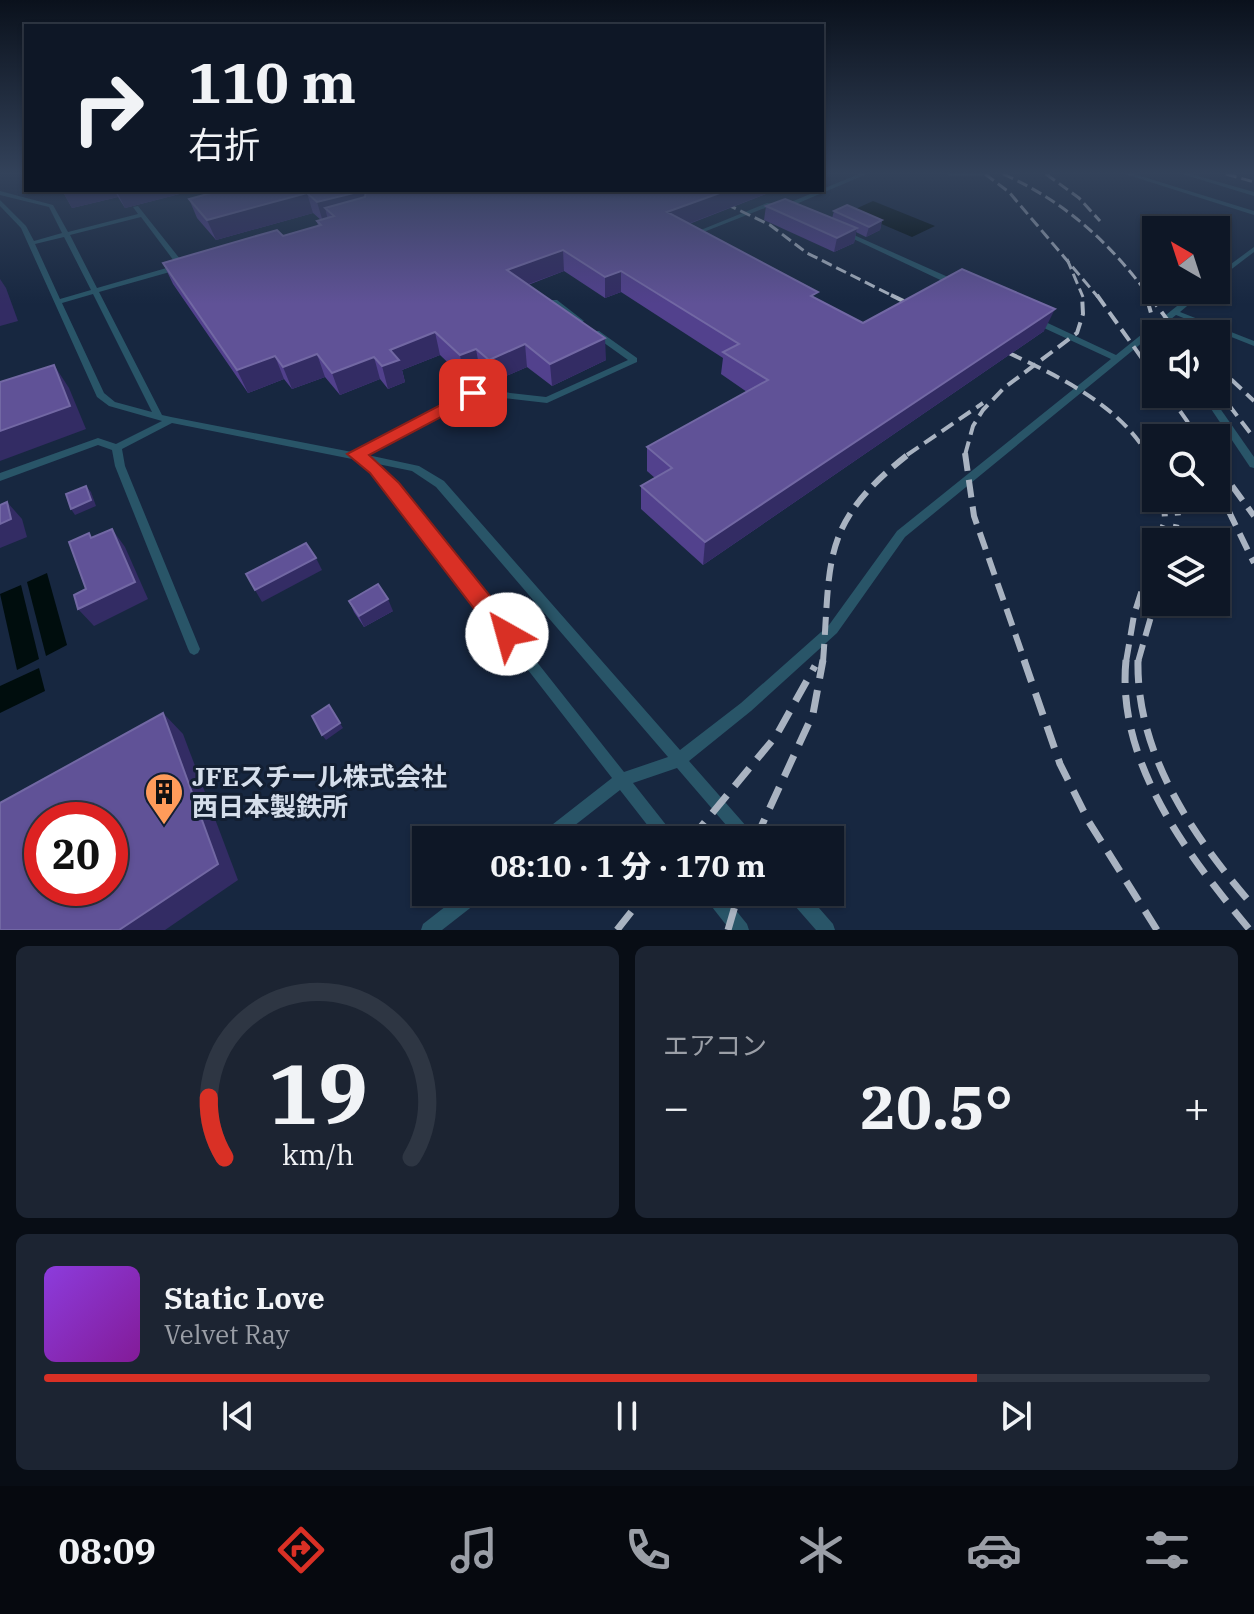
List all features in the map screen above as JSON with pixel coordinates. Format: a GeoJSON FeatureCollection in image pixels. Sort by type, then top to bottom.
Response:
{"type":"FeatureCollection","features":[{"type":"Feature","properties":{"kind":"lane"},"geometry":{"type":"LineString","coordinates":[[16,217],[32,243],[100,395],[112,404],[171,420],[415,468],[440,484],[737,826]]}},
{"type":"Feature","properties":{"kind":"lane"},"geometry":{"type":"LineString","coordinates":[[55,217],[158,414]]}},
{"type":"Feature","properties":{"kind":"lane"},"geometry":{"type":"LineString","coordinates":[[32,243],[132,217]]}},
{"type":"Feature","properties":{"kind":"lane"},"geometry":{"type":"LineString","coordinates":[[144,217],[181,266]]}},
{"type":"Feature","properties":{"kind":"lane"},"geometry":{"type":"LineString","coordinates":[[682,238],[735,217]]}},
{"type":"Feature","properties":{"kind":"lane"},"geometry":{"type":"LineString","coordinates":[[842,232],[957,284]]}},
{"type":"Feature","properties":{"kind":"lane"},"geometry":{"type":"LineString","coordinates":[[1230,268],[1254,249]]}},
{"type":"Feature","properties":{"kind":"lane"},"geometry":{"type":"LineString","coordinates":[[58,302],[195,262]]}},
{"type":"Feature","properties":{"kind":"lane"},"geometry":{"type":"LineString","coordinates":[[356,454],[463,396],[485,393],[547,400],[634,360],[554,302]]}},
{"type":"Feature","properties":{"kind":"lane"},"geometry":{"type":"LineString","coordinates":[[1170,320],[1184,304]]}},
{"type":"Feature","properties":{"kind":"lane"},"geometry":{"type":"LineString","coordinates":[[1174,312],[1254,344]]}},
{"type":"Feature","properties":{"kind":"lane"},"geometry":{"type":"LineString","coordinates":[[1029,317],[1116,358]]}},
{"type":"Feature","properties":{"kind":"lane"},"geometry":{"type":"LineString","coordinates":[[562,826],[621,780],[679,760],[811,651],[847,611],[901,534],[1116,358],[1142,343]]}},
{"type":"Feature","properties":{"kind":"lane"},"geometry":{"type":"LineString","coordinates":[[1215,408],[1254,465]]}},
{"type":"Feature","properties":{"kind":"lane"},"geometry":{"type":"LineString","coordinates":[[0,477],[98,441],[117,448],[171,420]]}},
{"type":"Feature","properties":{"kind":"lane"},"geometry":{"type":"LineString","coordinates":[[117,448],[120,466],[194,649]]}},
{"type":"Feature","properties":{"kind":"lane"},"geometry":{"type":"LineString","coordinates":[[356,454],[376,468],[392,487],[658,826]]}},
{"type":"Feature","properties":{"kind":"lane"},"geometry":{"type":"LineString","coordinates":[[429,930],[459,906]]}},
{"type":"Feature","properties":{"kind":"lane"},"geometry":{"type":"LineString","coordinates":[[722,906],[741,930]]}},
{"type":"Feature","properties":{"kind":"lane"},"geometry":{"type":"LineString","coordinates":[[806,906],[827,930]]}},
{"type":"Feature","properties":{"kind":"shaded area"},"geometry":{"type":"Polygon","coordinates":[[[0,217],[1142,217],[1142,304],[1230,304],[1230,217],[1254,217],[1254,930],[0,930],[0,217]]]}},
{"type":"Feature","properties":{"kind":"shaded area"},"geometry":{"type":"Polygon","coordinates":[[[866,217],[914,217],[935,226],[912,237],[866,217]]]}},
{"type":"Feature","properties":{"kind":"shaded area"},"geometry":{"type":"Polygon","coordinates":[[[47,573],[67,645],[46,656],[27,582],[47,573]]]}},
{"type":"Feature","properties":{"kind":"shaded area"},"geometry":{"type":"Polygon","coordinates":[[[21,585],[39,659],[17,670],[0,594],[21,585]]]}},
{"type":"Feature","properties":{"kind":"shaded area"},"geometry":{"type":"Polygon","coordinates":[[[39,668],[45,691],[0,713],[0,686],[39,668]]]}},
{"type":"Feature","properties":{"kind":"building"},"geometry":{"type":"Polygon","coordinates":[[[329,217],[677,217],[818,292],[811,296],[863,323],[962,269],[1055,309],[705,542],[641,486],[672,468],[647,447],[768,380],[723,352],[739,344],[621,271],[605,277],[563,250],[507,270],[605,338],[550,364],[525,344],[489,360],[476,349],[460,355],[435,332],[390,350],[399,360],[382,366],[374,357],[332,373],[317,354],[283,367],[275,356],[237,370],[163,263],[277,230],[283,236],[321,225],[317,221],[329,217]]]}},
{"type":"Feature","properties":{"kind":"building"},"geometry":{"type":"Polygon","coordinates":[[[791,217],[831,217],[857,228],[837,238],[791,217]]]}},
{"type":"Feature","properties":{"kind":"building"},"geometry":{"type":"Polygon","coordinates":[[[848,217],[882,220],[869,227],[848,217]]]}},
{"type":"Feature","properties":{"kind":"building"},"geometry":{"type":"Polygon","coordinates":[[[54,365],[70,406],[0,431],[0,382],[54,365]]]}},
{"type":"Feature","properties":{"kind":"building"},"geometry":{"type":"Polygon","coordinates":[[[86,486],[91,500],[71,509],[66,494],[86,486]]]}},
{"type":"Feature","properties":{"kind":"building"},"geometry":{"type":"Polygon","coordinates":[[[7,502],[11,519],[0,524],[0,505],[7,502]]]}},
{"type":"Feature","properties":{"kind":"building"},"geometry":{"type":"Polygon","coordinates":[[[112,529],[135,582],[78,609],[74,595],[86,589],[69,542],[89,533],[91,538],[112,529]]]}},
{"type":"Feature","properties":{"kind":"building"},"geometry":{"type":"Polygon","coordinates":[[[306,543],[316,558],[255,590],[246,574],[306,543]]]}},
{"type":"Feature","properties":{"kind":"building"},"geometry":{"type":"Polygon","coordinates":[[[378,584],[388,599],[359,616],[349,601],[378,584]]]}},
{"type":"Feature","properties":{"kind":"building"},"geometry":{"type":"Polygon","coordinates":[[[329,705],[340,723],[322,735],[312,716],[329,705]]]}},
{"type":"Feature","properties":{"kind":"building","name":"JFEスチール株式会社 西日本製鉄所"},"geometry":{"type":"Polygon","coordinates":[[[163,713],[218,864],[119,930],[0,930],[0,803],[163,713]]]}},
{"type":"Feature","properties":{"kind":"railway"},"geometry":{"type":"LineString","coordinates":[[754,217],[770,225],[807,253],[891,295]]}},
{"type":"Feature","properties":{"kind":"railway"},"geometry":{"type":"LineString","coordinates":[[1031,217],[1068,262]]}},
{"type":"Feature","properties":{"kind":"railway"},"geometry":{"type":"LineString","coordinates":[[1075,217],[1102,241],[1142,287]]}},
{"type":"Feature","properties":{"kind":"railway"},"geometry":{"type":"LineString","coordinates":[[1097,217],[1100,221]]}},
{"type":"Feature","properties":{"kind":"railway"},"geometry":{"type":"LineString","coordinates":[[1068,262],[1098,297]]}},
{"type":"Feature","properties":{"kind":"railway"},"geometry":{"type":"LineString","coordinates":[[1068,262],[1083,297]]}},
{"type":"Feature","properties":{"kind":"railway"},"geometry":{"type":"LineString","coordinates":[[891,295],[922,310]]}},
{"type":"Feature","properties":{"kind":"railway"},"geometry":{"type":"LineString","coordinates":[[891,295],[895,297]]}},
{"type":"Feature","properties":{"kind":"railway"},"geometry":{"type":"LineString","coordinates":[[1034,365],[1077,333],[1083,314],[1082,295]]}},
{"type":"Feature","properties":{"kind":"railway"},"geometry":{"type":"LineString","coordinates":[[1097,295],[1142,358]]}},
{"type":"Feature","properties":{"kind":"railway"},"geometry":{"type":"LineString","coordinates":[[1148,304],[1153,320]]}},
{"type":"Feature","properties":{"kind":"railway"},"geometry":{"type":"LineString","coordinates":[[1156,304],[1168,320]]}},
{"type":"Feature","properties":{"kind":"railway"},"geometry":{"type":"LineString","coordinates":[[990,344],[1034,365]]}},
{"type":"Feature","properties":{"kind":"railway"},"geometry":{"type":"LineString","coordinates":[[965,454],[973,426],[983,410],[1004,388],[1034,365]]}},
{"type":"Feature","properties":{"kind":"railway"},"geometry":{"type":"LineString","coordinates":[[1034,365],[1098,402],[1142,446]]}},
{"type":"Feature","properties":{"kind":"railway"},"geometry":{"type":"LineString","coordinates":[[1230,378],[1254,401]]}},
{"type":"Feature","properties":{"kind":"railway"},"geometry":{"type":"LineString","coordinates":[[907,455],[983,403]]}},
{"type":"Feature","properties":{"kind":"railway"},"geometry":{"type":"LineString","coordinates":[[1230,406],[1254,438]]}},
{"type":"Feature","properties":{"kind":"railway"},"geometry":{"type":"LineString","coordinates":[[1178,408],[1189,424]]}},
{"type":"Feature","properties":{"kind":"railway"},"geometry":{"type":"LineString","coordinates":[[823,662],[830,569],[845,522],[881,478],[910,453]]}},
{"type":"Feature","properties":{"kind":"railway"},"geometry":{"type":"LineString","coordinates":[[965,454],[974,516],[1025,662]]}},
{"type":"Feature","properties":{"kind":"railway"},"geometry":{"type":"LineString","coordinates":[[1230,483],[1254,516]]}},
{"type":"Feature","properties":{"kind":"railway"},"geometry":{"type":"LineString","coordinates":[[1162,528],[1165,512]]}},
{"type":"Feature","properties":{"kind":"railway"},"geometry":{"type":"LineString","coordinates":[[1176,528],[1178,512]]}},
{"type":"Feature","properties":{"kind":"railway"},"geometry":{"type":"LineString","coordinates":[[1229,512],[1254,563]]}},
{"type":"Feature","properties":{"kind":"railway"},"geometry":{"type":"LineString","coordinates":[[1126,662],[1142,590]]}},
{"type":"Feature","properties":{"kind":"railway"},"geometry":{"type":"LineString","coordinates":[[1138,662],[1151,616]]}},
{"type":"Feature","properties":{"kind":"railway"},"geometry":{"type":"LineString","coordinates":[[761,826],[813,714],[823,660]]}},
{"type":"Feature","properties":{"kind":"railway"},"geometry":{"type":"LineString","coordinates":[[1024,660],[1060,764],[1089,822],[1157,930]]}},
{"type":"Feature","properties":{"kind":"railway"},"geometry":{"type":"LineString","coordinates":[[1126,662],[1126,698],[1132,735],[1144,771],[1181,839],[1250,930]]}},
{"type":"Feature","properties":{"kind":"railway"},"geometry":{"type":"LineString","coordinates":[[1138,662],[1140,695],[1158,762],[1190,824],[1254,907]]}},
{"type":"Feature","properties":{"kind":"railway"},"geometry":{"type":"LineString","coordinates":[[702,826],[776,736],[815,666]]}},
{"type":"Feature","properties":{"kind":"railway"},"geometry":{"type":"LineString","coordinates":[[617,930],[636,906]]}},
{"type":"Feature","properties":{"kind":"railway"},"geometry":{"type":"LineString","coordinates":[[728,930],[735,906]]}},
{"type":"Feature","properties":{"kind":"place","name":"JFEスチール株式会社 西日本製鉄所"},"geometry":{"type":"Point","coordinates":[164,826]}},
{"type":"Feature","properties":{"kind":"route"},"geometry":{"type":"LineString","coordinates":[[473,393],[356,454],[376,468],[392,487],[507,634]]}}]}
